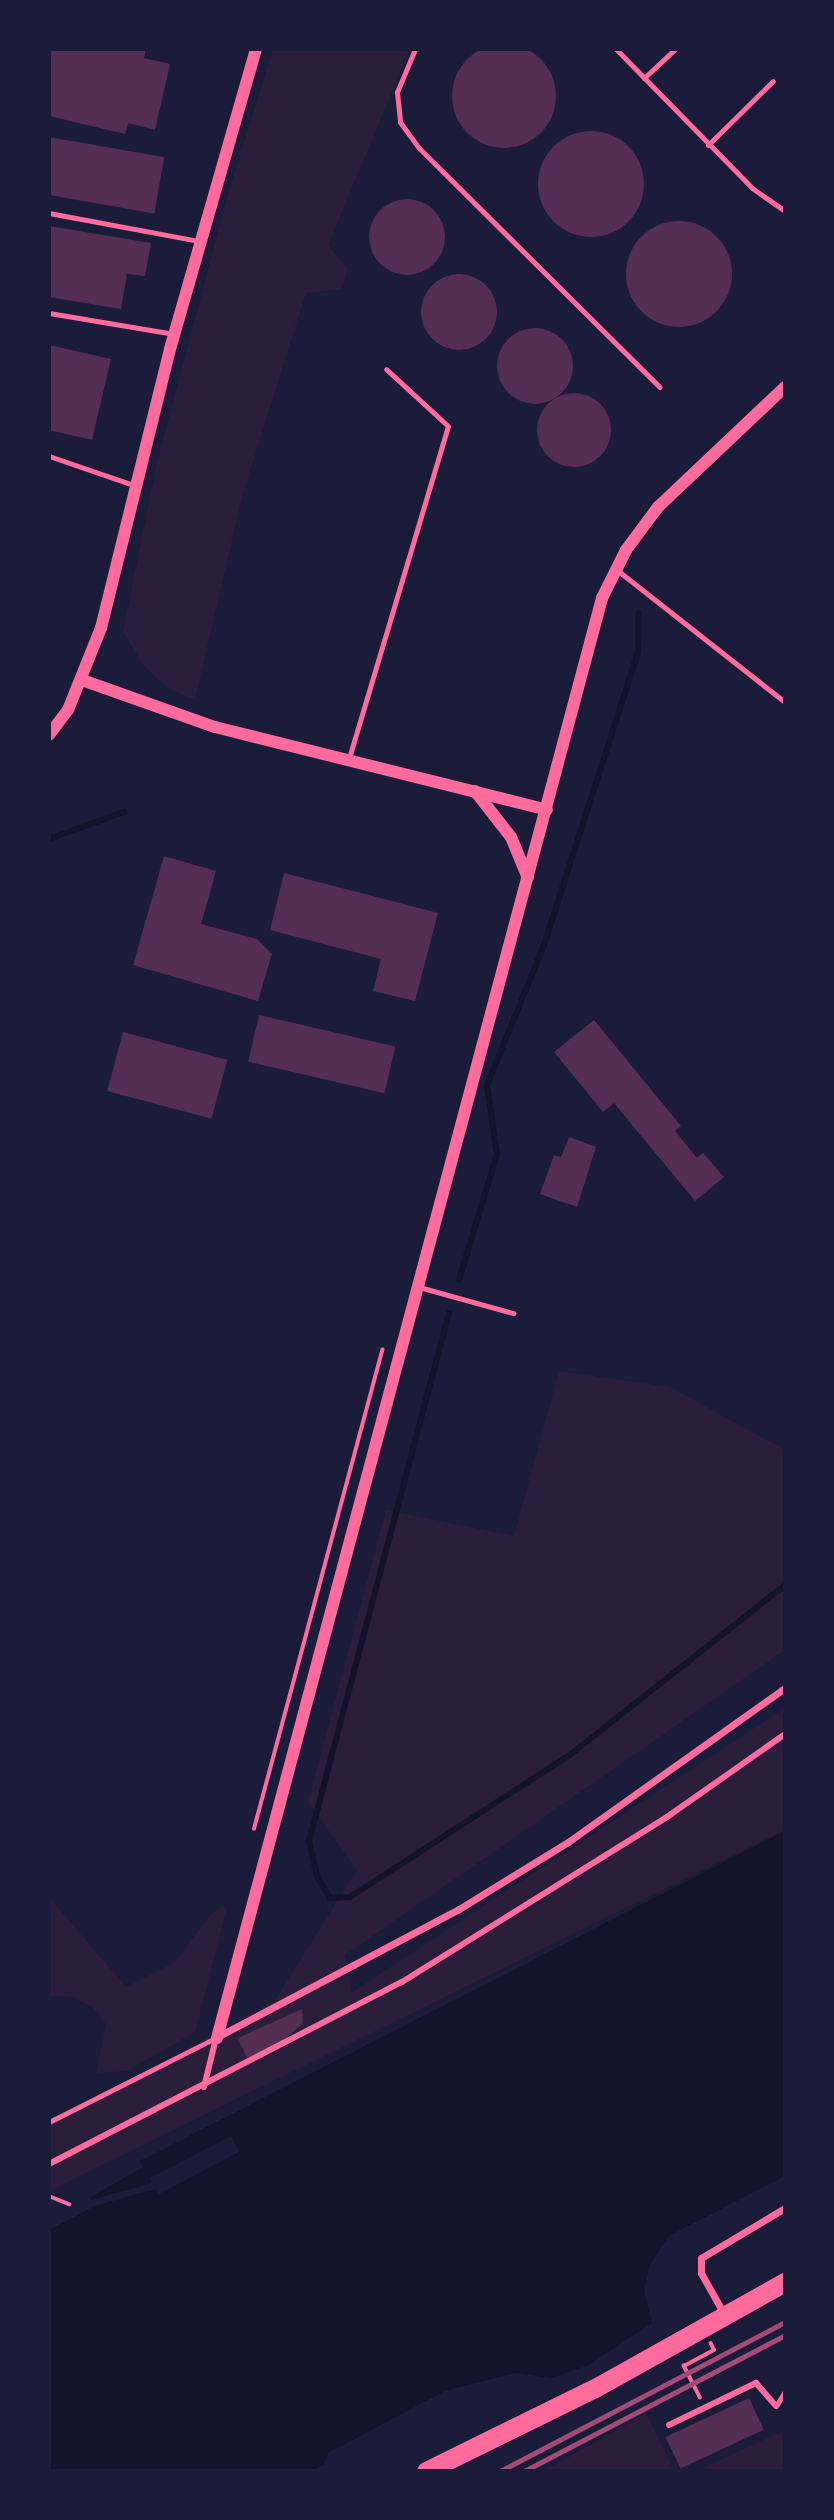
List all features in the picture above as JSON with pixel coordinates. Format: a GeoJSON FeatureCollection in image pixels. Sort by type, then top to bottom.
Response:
{"type":"FeatureCollection","features":[{"type":"Feature","properties":{"kind":"highway"},"geometry":{"type":"LineString","coordinates":[[426,2471],[594,2388],[785,2282]]}},
{"type":"Feature","properties":{"kind":"street"},"geometry":{"type":"LineString","coordinates":[[49,735],[63,718],[82,680],[108,601],[174,334],[256,49]]}},
{"type":"Feature","properties":{"kind":"street"},"geometry":{"type":"LineString","coordinates":[[204,2087],[602,598],[658,508],[785,387]]}},
{"type":"Feature","properties":{"kind":"street"},"geometry":{"type":"LineString","coordinates":[[82,680],[215,727],[349,758],[547,810]]}},
{"type":"Feature","properties":{"kind":"street"},"geometry":{"type":"LineString","coordinates":[[475,791],[511,837],[528,878]]}},
{"type":"Feature","properties":{"kind":"street"},"geometry":{"type":"LineString","coordinates":[[216,2038],[459,1909],[568,1842],[785,1688]]}},
{"type":"Feature","properties":{"kind":"street"},"geometry":{"type":"LineString","coordinates":[[49,2164],[317,2030],[512,1916],[667,1817],[785,1734]]}},
{"type":"Feature","properties":{"kind":"street"},"geometry":{"type":"LineString","coordinates":[[724,2314],[701,2273],[701,2258],[785,2208]]}},
{"type":"Feature","properties":{"kind":"street"},"geometry":{"type":"LineString","coordinates":[[669,2425],[756,2383],[776,2406]]}},
{"type":"Feature","properties":{"kind":"lane"},"geometry":{"type":"LineString","coordinates":[[415,49],[397,92],[400,122],[419,148],[660,387]]}},
{"type":"Feature","properties":{"kind":"lane"},"geometry":{"type":"LineString","coordinates":[[616,49],[752,188],[785,211]]}},
{"type":"Feature","properties":{"kind":"lane"},"geometry":{"type":"LineString","coordinates":[[644,78],[675,49]]}},
{"type":"Feature","properties":{"kind":"lane"},"geometry":{"type":"LineString","coordinates":[[708,145],[773,81]]}},
{"type":"Feature","properties":{"kind":"lane"},"geometry":{"type":"LineString","coordinates":[[49,213],[199,241]]}},
{"type":"Feature","properties":{"kind":"lane"},"geometry":{"type":"LineString","coordinates":[[49,313],[174,334]]}},
{"type":"Feature","properties":{"kind":"lane"},"geometry":{"type":"LineString","coordinates":[[349,758],[448,426],[386,369]]}},
{"type":"Feature","properties":{"kind":"lane"},"geometry":{"type":"LineString","coordinates":[[49,456],[136,486]]}},
{"type":"Feature","properties":{"kind":"lane"},"geometry":{"type":"LineString","coordinates":[[617,570],[785,702]]}},
{"type":"Feature","properties":{"kind":"lane"},"geometry":{"type":"LineString","coordinates":[[416,1286],[513,1313]]}},
{"type":"Feature","properties":{"kind":"lane"},"geometry":{"type":"LineString","coordinates":[[49,2122],[216,2038]]}},
{"type":"Feature","properties":{"kind":"lane"},"geometry":{"type":"LineString","coordinates":[[776,2406],[785,2391]]}},
{"type":"Feature","properties":{"kind":"path"},"geometry":{"type":"LineString","coordinates":[[252,1836],[386,1336]]}},
{"type":"Feature","properties":{"kind":"path"},"geometry":{"type":"LineString","coordinates":[[49,2196],[69,2204]]}},
{"type":"Feature","properties":{"kind":"path"},"geometry":{"type":"LineString","coordinates":[[698,2393],[684,2366],[714,2350]]}},
{"type":"Feature","properties":{"kind":"shaded area"},"geometry":{"type":"Polygon","coordinates":[[[273,49],[410,49],[328,245],[348,269],[342,289],[306,293],[243,493],[195,700],[168,688],[144,666],[123,632],[157,463],[228,194],[273,49]]]}},
{"type":"Feature","properties":{"kind":"shaded area"},"geometry":{"type":"Polygon","coordinates":[[[559,1371],[670,1387],[785,1450],[785,1650],[345,1955],[351,1993],[785,1708],[785,1830],[49,2191],[49,2125],[275,2000],[357,1870],[308,1802],[386,1510],[514,1536],[559,1371]]]}},
{"type":"Feature","properties":{"kind":"shaded area"},"geometry":{"type":"Polygon","coordinates":[[[785,1831],[785,2176],[669,2236],[650,2264],[644,2291],[652,2323],[589,2365],[551,2378],[515,2373],[445,2391],[328,2453],[324,2465],[311,2471],[49,2471],[49,2221],[143,2167],[140,2161],[785,1831]]]}},
{"type":"Feature","properties":{"kind":"shaded area"},"geometry":{"type":"Polygon","coordinates":[[[49,1897],[126,1987],[174,1963],[210,1915],[223,1906],[226,1911],[195,2032],[127,2071],[96,2073],[106,2024],[93,2008],[73,1997],[49,1996],[49,1897]]]}},
{"type":"Feature","properties":{"kind":"shaded area"},"geometry":{"type":"Polygon","coordinates":[[[646,2413],[674,2471],[542,2471],[560,2462],[646,2413]]]}},
{"type":"Feature","properties":{"kind":"shaded area"},"geometry":{"type":"Polygon","coordinates":[[[785,2429],[785,2471],[696,2471],[777,2434],[785,2429]]]}},
{"type":"Feature","properties":{"kind":"pier"},"geometry":{"type":"Polygon","coordinates":[[[231,2136],[239,2152],[159,2194],[155,2189],[95,2206],[49,2230],[49,2218],[90,2196],[91,2200],[152,2183],[150,2178],[231,2136]]]}},
{"type":"Feature","properties":{"kind":"building"},"geometry":{"type":"Polygon","coordinates":[[[504,44],[524,48],[541,59],[552,76],[556,96],[552,116],[541,133],[524,144],[504,148],[484,144],[467,133],[456,116],[452,96],[456,76],[467,59],[484,48],[504,44]]]}},
{"type":"Feature","properties":{"kind":"building"},"geometry":{"type":"Polygon","coordinates":[[[49,49],[146,49],[144,58],[170,64],[155,130],[128,123],[125,134],[49,116],[49,49]]]}},
{"type":"Feature","properties":{"kind":"building"},"geometry":{"type":"Polygon","coordinates":[[[591,131],[611,135],[628,147],[640,164],[644,184],[640,204],[628,221],[611,233],[591,237],[571,233],[554,221],[542,204],[538,184],[542,164],[554,147],[571,135],[591,131]]]}},
{"type":"Feature","properties":{"kind":"building"},"geometry":{"type":"Polygon","coordinates":[[[49,137],[164,157],[154,213],[49,195],[49,137]]]}},
{"type":"Feature","properties":{"kind":"building"},"geometry":{"type":"Polygon","coordinates":[[[407,199],[421,202],[434,210],[442,223],[445,237],[442,251],[434,264],[421,272],[407,275],[393,272],[380,264],[372,251],[369,237],[372,223],[380,210],[393,202],[407,199]]]}},
{"type":"Feature","properties":{"kind":"building"},"geometry":{"type":"Polygon","coordinates":[[[679,221],[699,225],[716,237],[728,254],[732,274],[728,294],[716,311],[699,323],[679,327],[659,323],[642,311],[630,294],[626,274],[630,254],[642,237],[659,225],[679,221]]]}},
{"type":"Feature","properties":{"kind":"building"},"geometry":{"type":"Polygon","coordinates":[[[49,226],[151,243],[145,276],[127,274],[121,309],[49,297],[49,226]]]}},
{"type":"Feature","properties":{"kind":"building"},"geometry":{"type":"Polygon","coordinates":[[[459,274],[473,277],[486,285],[494,298],[497,312],[494,326],[486,339],[473,347],[459,350],[445,347],[432,339],[424,326],[421,312],[424,298],[432,285],[445,277],[459,274]]]}},
{"type":"Feature","properties":{"kind":"building"},"geometry":{"type":"Polygon","coordinates":[[[535,328],[549,331],[562,339],[570,352],[573,366],[570,380],[562,393],[549,401],[535,404],[521,401],[508,393],[500,380],[497,366],[500,352],[508,339],[521,331],[535,328]]]}},
{"type":"Feature","properties":{"kind":"building"},"geometry":{"type":"Polygon","coordinates":[[[49,345],[111,359],[92,440],[49,430],[49,345]]]}},
{"type":"Feature","properties":{"kind":"building"},"geometry":{"type":"Polygon","coordinates":[[[581,393],[601,403],[609,416],[609,444],[601,457],[588,465],[567,467],[547,457],[539,444],[537,423],[547,403],[560,395],[581,393]]]}},
{"type":"Feature","properties":{"kind":"building"},"geometry":{"type":"Polygon","coordinates":[[[164,856],[216,871],[201,924],[257,939],[272,954],[258,1001],[133,965],[164,856]]]}},
{"type":"Feature","properties":{"kind":"building"},"geometry":{"type":"Polygon","coordinates":[[[284,873],[438,913],[415,1001],[373,991],[381,959],[270,930],[284,873]]]}},
{"type":"Feature","properties":{"kind":"building"},"geometry":{"type":"Polygon","coordinates":[[[259,1015],[395,1046],[385,1093],[248,1062],[259,1015]]]}},
{"type":"Feature","properties":{"kind":"building"},"geometry":{"type":"Polygon","coordinates":[[[594,1020],[681,1126],[675,1131],[697,1158],[703,1153],[724,1177],[695,1201],[614,1103],[603,1112],[554,1052],[594,1020]]]}},
{"type":"Feature","properties":{"kind":"building"},"geometry":{"type":"Polygon","coordinates":[[[123,1032],[227,1060],[212,1119],[107,1091],[123,1032]]]}},
{"type":"Feature","properties":{"kind":"building"},"geometry":{"type":"Polygon","coordinates":[[[569,1137],[596,1147],[577,1207],[540,1194],[554,1155],[561,1157],[569,1137]]]}},
{"type":"Feature","properties":{"kind":"building"},"geometry":{"type":"Polygon","coordinates":[[[302,2009],[303,2023],[279,2044],[247,2058],[238,2038],[302,2009]]]}},
{"type":"Feature","properties":{"kind":"building"},"geometry":{"type":"Polygon","coordinates":[[[749,2398],[764,2430],[680,2469],[666,2437],[749,2398]]]}},
{"type":"Feature","properties":{"kind":"waterway"},"geometry":{"type":"LineString","coordinates":[[459,1280],[497,1154],[487,1085],[544,945],[638,652],[639,613]]}},
{"type":"Feature","properties":{"kind":"waterway"},"geometry":{"type":"LineString","coordinates":[[49,839],[124,812]]}},
{"type":"Feature","properties":{"kind":"waterway"},"geometry":{"type":"LineString","coordinates":[[449,1313],[309,1841],[317,1876],[330,1898],[350,1897],[571,1754],[785,1585]]}},
{"type":"Feature","properties":{"kind":"railway"},"geometry":{"type":"LineString","coordinates":[[500,2471],[785,2322]]}},
{"type":"Feature","properties":{"kind":"railway"},"geometry":{"type":"LineString","coordinates":[[524,2471],[785,2335]]}}]}
